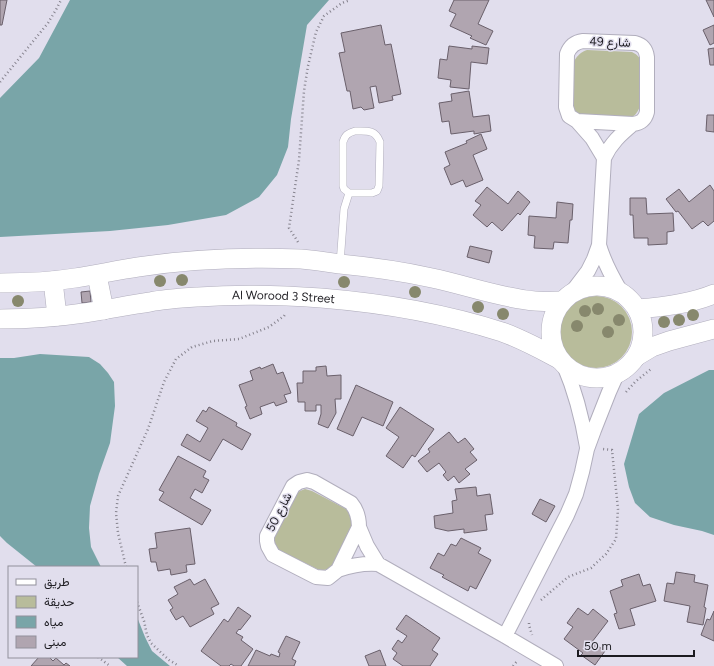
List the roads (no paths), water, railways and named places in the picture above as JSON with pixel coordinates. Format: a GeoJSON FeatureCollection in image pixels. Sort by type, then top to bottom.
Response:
{"type":"FeatureCollection","features":[{"type":"Feature","properties":{"kind":"street","name":"شارع 49"},"geometry":{"type":"LineString","coordinates":[[567,296],[588,271],[599,245],[604,158],[614,141],[634,124],[639,124],[646,117],[648,57],[644,48],[635,42],[583,41],[577,42],[569,49],[566,107],[569,116],[577,121],[592,138],[604,158]]}},
{"type":"Feature","properties":{"kind":"street"},"geometry":{"type":"LineString","coordinates":[[577,121],[634,124]]}},
{"type":"Feature","properties":{"kind":"street","name":"شارع 49"},"geometry":{"type":"LineString","coordinates":[[599,245],[608,270],[621,292]]}},
{"type":"Feature","properties":{"kind":"street"},"geometry":{"type":"LineString","coordinates":[[0,283],[53,281],[178,262],[260,258],[302,259],[372,267],[414,274],[510,297],[535,301],[567,296],[584,287],[597,285],[610,287],[621,292],[631,300],[638,309],[643,324],[643,341],[637,356]]}},
{"type":"Feature","properties":{"kind":"street"},"geometry":{"type":"LineString","coordinates":[[98,274],[104,310]]}},
{"type":"Feature","properties":{"kind":"street"},"geometry":{"type":"LineString","coordinates":[[53,281],[57,316]]}},
{"type":"Feature","properties":{"kind":"street"},"geometry":{"type":"LineString","coordinates":[[638,309],[673,306],[714,294]]}},
{"type":"Feature","properties":{"kind":"street","name":"Al Worood 3 Street"},"geometry":{"type":"LineString","coordinates":[[0,319],[57,316],[151,302],[199,297],[254,295],[296,296],[379,304],[462,321],[502,332],[531,344],[562,362]]}},
{"type":"Feature","properties":{"kind":"street"},"geometry":{"type":"LineString","coordinates":[[567,296],[555,311],[551,323],[550,336],[553,348],[562,362],[572,385],[584,428],[594,449]]}},
{"type":"Feature","properties":{"kind":"street"},"geometry":{"type":"LineString","coordinates":[[562,362],[574,372],[584,376],[595,378],[606,377],[617,374],[628,366],[637,356],[652,347],[714,329]]}},
{"type":"Feature","properties":{"kind":"street"},"geometry":{"type":"LineString","coordinates":[[505,636],[576,494],[582,472],[594,449],[601,411],[617,374]]}},
{"type":"Feature","properties":{"kind":"street","name":"شارع 50"},"geometry":{"type":"LineString","coordinates":[[378,564],[358,564],[348,566],[338,570],[328,578],[316,578],[273,555],[268,546],[267,536],[293,486],[296,483],[307,480],[314,482],[351,503],[358,514],[359,527],[367,546],[378,564],[556,666]]}},
{"type":"Feature","properties":{"kind":"street"},"geometry":{"type":"LineString","coordinates":[[338,570],[359,527]]}},
{"type":"Feature","properties":{"kind":"lane"},"geometry":{"type":"LineString","coordinates":[[355,131],[368,131],[374,133],[380,142],[380,186],[377,191],[372,193],[349,193],[343,186],[343,142],[345,136],[355,131]]}},
{"type":"Feature","properties":{"kind":"lane"},"geometry":{"type":"LineString","coordinates":[[340,264],[344,209],[349,193]]}},
{"type":"Feature","properties":{"kind":"water"},"geometry":{"type":"Polygon","coordinates":[[[70,0],[329,0],[307,25],[291,119],[288,147],[277,175],[259,197],[226,215],[168,225],[110,231],[0,237],[0,98],[39,58],[70,0]]]}},
{"type":"Feature","properties":{"kind":"water"},"geometry":{"type":"Polygon","coordinates":[[[40,354],[89,357],[100,364],[114,382],[115,406],[110,443],[90,506],[89,528],[91,547],[100,566],[36,566],[0,536],[0,358],[14,358],[40,354]]]}},
{"type":"Feature","properties":{"kind":"water"},"geometry":{"type":"Polygon","coordinates":[[[709,370],[714,370],[714,535],[674,525],[650,517],[635,503],[629,487],[624,464],[639,414],[664,393],[709,370]]]}},
{"type":"Feature","properties":{"kind":"water"},"geometry":{"type":"Polygon","coordinates":[[[138,620],[152,651],[170,666],[127,666],[118,658],[138,658],[138,620]]]}}]}
